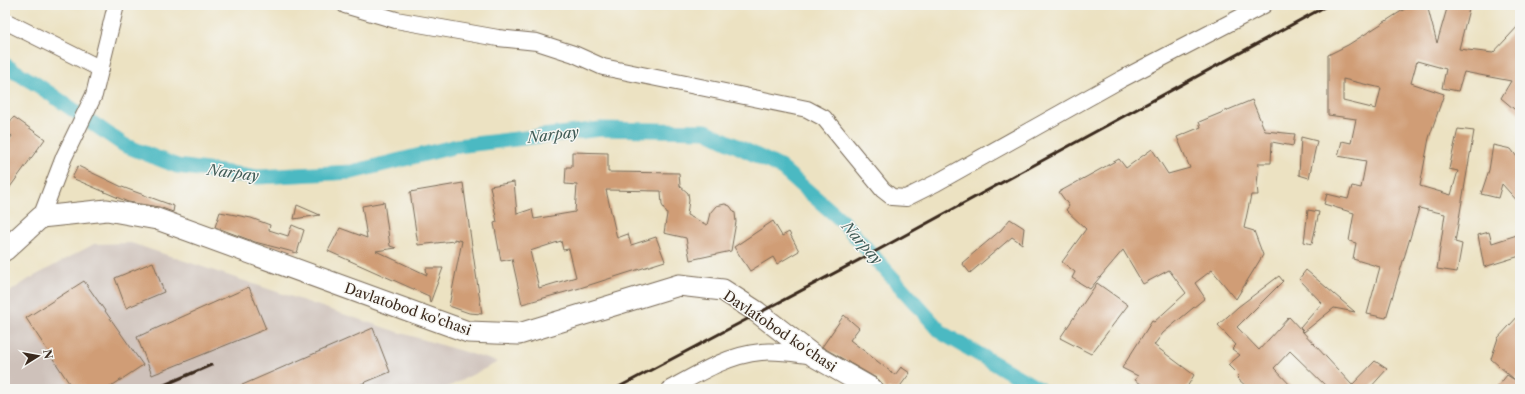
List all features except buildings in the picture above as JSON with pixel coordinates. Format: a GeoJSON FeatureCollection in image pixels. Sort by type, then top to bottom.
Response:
{"type":"FeatureCollection","features":[{"type":"Feature","properties":{"kind":"street"},"geometry":{"type":"LineString","coordinates":[[5,250],[41,217],[64,158],[94,95],[116,5]]}},
{"type":"Feature","properties":{"kind":"street"},"geometry":{"type":"LineString","coordinates":[[345,5],[396,20],[498,38],[537,42],[574,54],[603,67],[807,110],[824,118],[883,190],[892,197],[906,198],[936,183],[1120,80],[1264,5]]}},
{"type":"Feature","properties":{"kind":"street"},"geometry":{"type":"LineString","coordinates":[[5,21],[101,69]]}},
{"type":"Feature","properties":{"kind":"street","name":"Davlatobod ko'chasi"},"geometry":{"type":"LineString","coordinates":[[41,217],[107,210],[157,219],[468,332],[518,334],[679,285],[723,290],[757,312],[814,356],[872,389]]}},
{"type":"Feature","properties":{"kind":"street"},"geometry":{"type":"LineString","coordinates":[[670,389],[711,367],[740,355],[763,352],[814,356]]}},
{"type":"Feature","properties":{"kind":"shaded area"},"geometry":{"type":"Polygon","coordinates":[[[131,243],[388,329],[498,362],[444,389],[5,389],[5,295],[29,279],[94,244],[131,243]]]}},
{"type":"Feature","properties":{"kind":"waterway","name":"Narpay"},"geometry":{"type":"LineString","coordinates":[[5,65],[39,86],[124,145],[177,166],[258,177],[352,172],[457,146],[601,129],[706,131],[780,167],[840,219],[942,333],[1039,389]]}},
{"type":"Feature","properties":{"kind":"railway"},"geometry":{"type":"LineString","coordinates":[[615,389],[878,250],[1328,5]]}},
{"type":"Feature","properties":{"kind":"railway"},"geometry":{"type":"LineString","coordinates":[[155,389],[211,365]]}}]}
